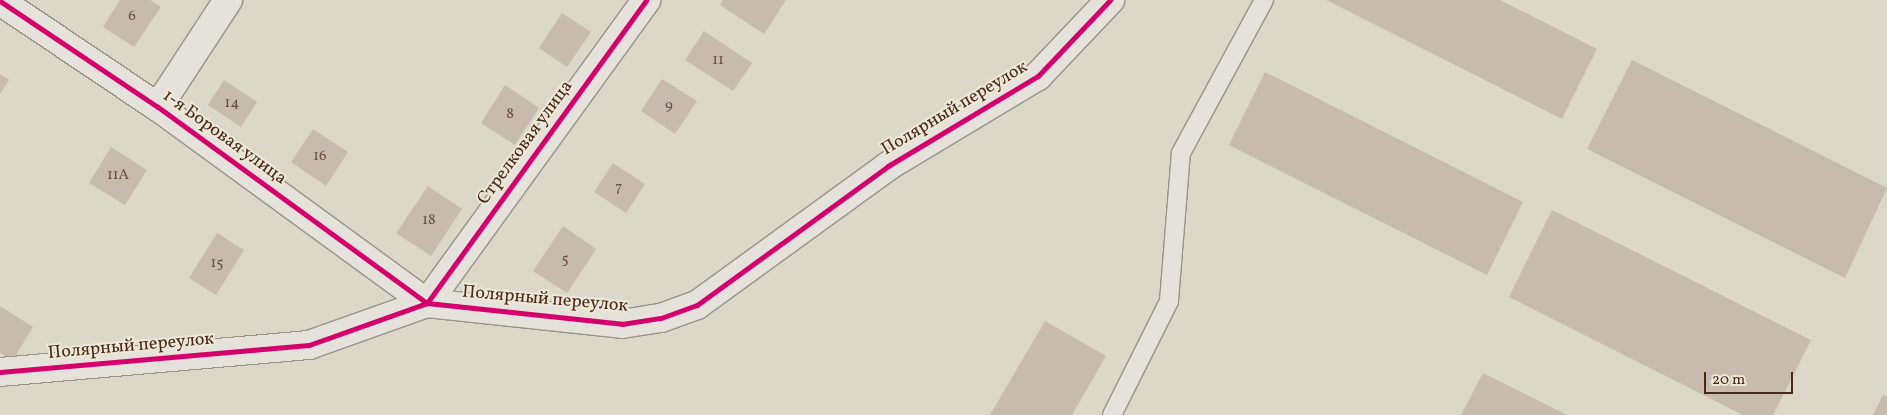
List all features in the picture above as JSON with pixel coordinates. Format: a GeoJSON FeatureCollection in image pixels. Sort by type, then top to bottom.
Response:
{"type":"FeatureCollection","features":[{"type":"Feature","properties":{"kind":"street"},"geometry":{"type":"LineString","coordinates":[[158,107],[228,0]]}},
{"type":"Feature","properties":{"kind":"street","name":"Стрелковая улица"},"geometry":{"type":"LineString","coordinates":[[427,303],[646,0]]}},
{"type":"Feature","properties":{"kind":"street","name":"Полярный переулок"},"geometry":{"type":"LineString","coordinates":[[0,372],[309,345],[427,303],[622,324],[661,318],[697,305],[888,166],[1038,76],[1110,0]]}},
{"type":"Feature","properties":{"kind":"street","name":"1-я Боровая улица"},"geometry":{"type":"LineString","coordinates":[[0,1],[158,107],[427,303]]}},
{"type":"Feature","properties":{"kind":"lane"},"geometry":{"type":"LineString","coordinates":[[1112,415],[1169,301],[1181,153],[1264,0]]}},
{"type":"Feature","properties":{"kind":"building"},"geometry":{"type":"Polygon","coordinates":[[[120,0],[150,0],[161,7],[134,47],[103,27],[120,0]]]}},
{"type":"Feature","properties":{"kind":"building"},"geometry":{"type":"Polygon","coordinates":[[[723,0],[786,0],[764,34],[720,5],[723,0]]]}},
{"type":"Feature","properties":{"kind":"building"},"geometry":{"type":"Polygon","coordinates":[[[1326,0],[1500,0],[1597,49],[1562,119],[1326,0]]]}},
{"type":"Feature","properties":{"kind":"building"},"geometry":{"type":"Polygon","coordinates":[[[562,13],[591,32],[567,67],[539,48],[562,13]]]}},
{"type":"Feature","properties":{"kind":"building"},"geometry":{"type":"Polygon","coordinates":[[[704,31],[752,63],[733,91],[685,60],[704,31]]]}},
{"type":"Feature","properties":{"kind":"building"},"geometry":{"type":"Polygon","coordinates":[[[1632,60],[1887,188],[1845,278],[1587,149],[1632,60]]]}},
{"type":"Feature","properties":{"kind":"building"},"geometry":{"type":"Polygon","coordinates":[[[1265,72],[1523,202],[1487,275],[1229,145],[1265,72]]]}},
{"type":"Feature","properties":{"kind":"building"},"geometry":{"type":"Polygon","coordinates":[[[0,74],[9,80],[0,94],[0,74]]]}},
{"type":"Feature","properties":{"kind":"building"},"geometry":{"type":"Polygon","coordinates":[[[662,79],[697,101],[675,134],[641,111],[662,79]]]}},
{"type":"Feature","properties":{"kind":"building"},"geometry":{"type":"Polygon","coordinates":[[[224,80],[257,102],[241,127],[208,105],[224,80]]]}},
{"type":"Feature","properties":{"kind":"building"},"geometry":{"type":"Polygon","coordinates":[[[505,85],[539,108],[515,145],[481,123],[505,85]]]}},
{"type":"Feature","properties":{"kind":"building"},"geometry":{"type":"Polygon","coordinates":[[[313,129],[348,152],[326,186],[291,162],[313,129]]]}},
{"type":"Feature","properties":{"kind":"building"},"geometry":{"type":"Polygon","coordinates":[[[111,147],[147,170],[125,205],[89,183],[111,147]]]}},
{"type":"Feature","properties":{"kind":"building"},"geometry":{"type":"Polygon","coordinates":[[[613,163],[645,184],[626,213],[594,192],[613,163]]]}},
{"type":"Feature","properties":{"kind":"building"},"geometry":{"type":"Polygon","coordinates":[[[428,186],[462,209],[431,256],[396,233],[428,186]]]}},
{"type":"Feature","properties":{"kind":"building"},"geometry":{"type":"Polygon","coordinates":[[[1552,210],[1811,340],[1773,415],[1743,415],[1509,297],[1552,210]]]}},
{"type":"Feature","properties":{"kind":"building"},"geometry":{"type":"Polygon","coordinates":[[[563,226],[596,249],[567,293],[533,271],[563,226]]]}},
{"type":"Feature","properties":{"kind":"building"},"geometry":{"type":"Polygon","coordinates":[[[217,233],[244,250],[216,295],[189,278],[217,233]]]}},
{"type":"Feature","properties":{"kind":"building"},"geometry":{"type":"Polygon","coordinates":[[[0,306],[33,327],[13,360],[0,353],[0,306]]]}},
{"type":"Feature","properties":{"kind":"building"},"geometry":{"type":"Polygon","coordinates":[[[1045,321],[1106,356],[1072,415],[990,415],[1045,321]]]}},
{"type":"Feature","properties":{"kind":"building"},"geometry":{"type":"Polygon","coordinates":[[[1483,373],[1567,415],[1461,415],[1483,373]]]}},
{"type":"Feature","properties":{"kind":"building"},"geometry":{"type":"Polygon","coordinates":[[[1883,395],[1887,397],[1887,415],[1873,415],[1883,395]]]}},
{"type":"Feature","properties":{"kind":"cycle path"},"geometry":{"type":"LineString","coordinates":[[0,1],[158,107],[427,303],[646,0]]}},
{"type":"Feature","properties":{"kind":"cycle path"},"geometry":{"type":"LineString","coordinates":[[0,372],[309,345],[427,303],[622,324],[661,318],[697,305],[888,166],[1038,76],[1110,0]]}}]}
